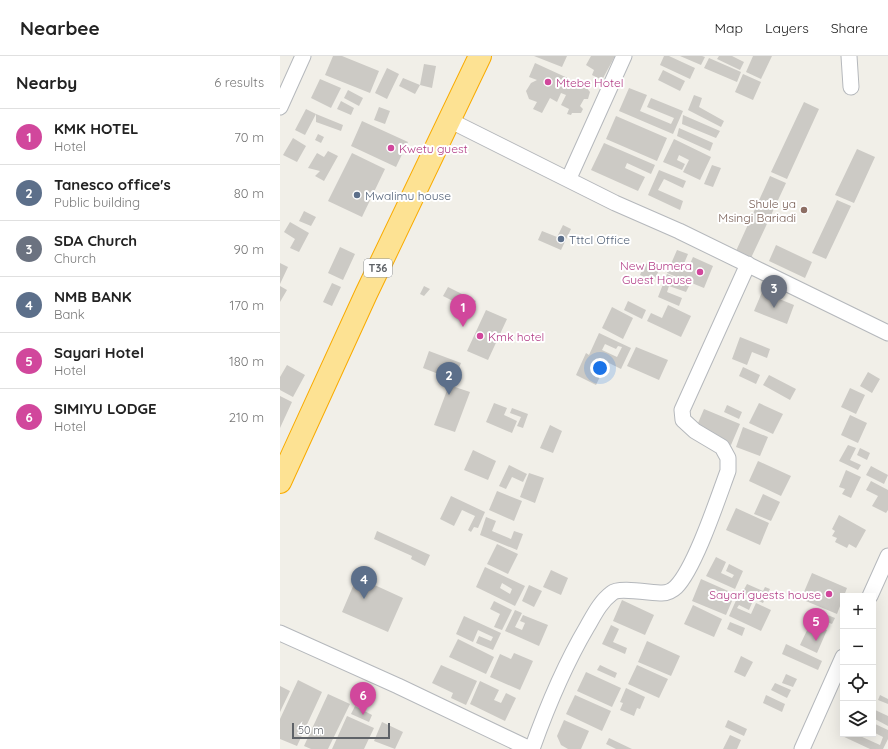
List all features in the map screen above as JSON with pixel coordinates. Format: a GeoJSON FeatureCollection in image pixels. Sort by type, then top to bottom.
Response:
{"type":"FeatureCollection","features":[{"type":"Feature","properties":{"kind":"highway","name":"T36"},"geometry":{"type":"LineString","coordinates":[[280,482],[366,294],[480,56]]}},
{"type":"Feature","properties":{"kind":"street"},"geometry":{"type":"LineString","coordinates":[[280,107],[303,56]]}},
{"type":"Feature","properties":{"kind":"street"},"geometry":{"type":"LineString","coordinates":[[569,178],[624,56]]}},
{"type":"Feature","properties":{"kind":"street"},"geometry":{"type":"LineString","coordinates":[[849,56],[851,87]]}},
{"type":"Feature","properties":{"kind":"street"},"geometry":{"type":"LineString","coordinates":[[449,120],[569,178],[615,203],[680,231],[888,333]]}},
{"type":"Feature","properties":{"kind":"street"},"geometry":{"type":"LineString","coordinates":[[280,634],[398,686],[531,749],[549,703],[579,640],[602,601],[614,591],[626,590],[665,593],[675,588],[682,580],[694,557],[728,471],[728,458],[722,447],[695,430],[683,420],[682,410],[748,264]]}},
{"type":"Feature","properties":{"kind":"street"},"geometry":{"type":"LineString","coordinates":[[871,593],[888,556]]}},
{"type":"Feature","properties":{"kind":"street"},"geometry":{"type":"LineString","coordinates":[[802,749],[840,664]]}},
{"type":"Feature","properties":{"kind":"building"},"geometry":{"type":"Polygon","coordinates":[[[333,56],[342,56],[379,71],[370,93],[325,75],[333,56]]]}},
{"type":"Feature","properties":{"kind":"building"},"geometry":{"type":"Polygon","coordinates":[[[534,56],[567,56],[562,67],[534,56]]]}},
{"type":"Feature","properties":{"kind":"building"},"geometry":{"type":"Polygon","coordinates":[[[591,56],[615,56],[602,80],[592,75],[594,70],[586,65],[591,56]]]}},
{"type":"Feature","properties":{"kind":"building"},"geometry":{"type":"Polygon","coordinates":[[[664,56],[669,56],[695,68],[690,79],[660,65],[664,56]]]}},
{"type":"Feature","properties":{"kind":"building"},"geometry":{"type":"Polygon","coordinates":[[[680,56],[702,56],[705,57],[701,65],[680,56]]]}},
{"type":"Feature","properties":{"kind":"building"},"geometry":{"type":"Polygon","coordinates":[[[719,56],[732,56],[744,62],[740,70],[717,59],[719,56]]]}},
{"type":"Feature","properties":{"kind":"building"},"geometry":{"type":"Polygon","coordinates":[[[753,56],[772,56],[761,79],[746,72],[753,56]]]}},
{"type":"Feature","properties":{"kind":"building"},"geometry":{"type":"Polygon","coordinates":[[[709,58],[741,72],[737,82],[704,68],[709,58]]]}},
{"type":"Feature","properties":{"kind":"building"},"geometry":{"type":"Polygon","coordinates":[[[535,63],[585,86],[590,92],[588,99],[584,99],[580,106],[583,109],[581,113],[572,113],[571,115],[567,114],[569,109],[561,105],[566,95],[561,93],[557,102],[550,98],[542,113],[533,109],[537,102],[529,99],[526,91],[531,83],[537,80],[529,77],[535,63]]]}},
{"type":"Feature","properties":{"kind":"building"},"geometry":{"type":"Polygon","coordinates":[[[424,64],[436,66],[432,88],[420,85],[424,64]]]}},
{"type":"Feature","properties":{"kind":"building"},"geometry":{"type":"Polygon","coordinates":[[[387,68],[399,74],[387,99],[375,93],[387,68]]]}},
{"type":"Feature","properties":{"kind":"building"},"geometry":{"type":"Polygon","coordinates":[[[663,70],[685,81],[680,91],[658,80],[663,70]]]}},
{"type":"Feature","properties":{"kind":"building"},"geometry":{"type":"Polygon","coordinates":[[[743,74],[761,82],[753,100],[735,92],[743,74]]]}},
{"type":"Feature","properties":{"kind":"building"},"geometry":{"type":"Polygon","coordinates":[[[403,78],[420,85],[415,94],[399,86],[403,78]]]}},
{"type":"Feature","properties":{"kind":"building"},"geometry":{"type":"Polygon","coordinates":[[[320,79],[341,88],[331,108],[311,98],[320,79]]]}},
{"type":"Feature","properties":{"kind":"building"},"geometry":{"type":"Polygon","coordinates":[[[629,88],[647,95],[640,111],[671,124],[674,118],[647,107],[651,98],[683,111],[673,134],[619,111],[629,88]]]}},
{"type":"Feature","properties":{"kind":"building"},"geometry":{"type":"Polygon","coordinates":[[[348,90],[363,98],[359,106],[344,98],[348,90]]]}},
{"type":"Feature","properties":{"kind":"building"},"geometry":{"type":"Polygon","coordinates":[[[694,95],[702,98],[699,107],[724,121],[721,127],[688,110],[694,95]]]}},
{"type":"Feature","properties":{"kind":"building"},"geometry":{"type":"Polygon","coordinates":[[[341,101],[354,108],[351,115],[337,109],[341,101]]]}},
{"type":"Feature","properties":{"kind":"building"},"geometry":{"type":"Polygon","coordinates":[[[804,102],[819,109],[787,179],[771,172],[804,102]]]}},
{"type":"Feature","properties":{"kind":"building"},"geometry":{"type":"Polygon","coordinates":[[[379,107],[390,111],[385,124],[374,120],[379,107]]]}},
{"type":"Feature","properties":{"kind":"building"},"geometry":{"type":"Polygon","coordinates":[[[306,109],[316,114],[305,135],[295,130],[306,109]]]}},
{"type":"Feature","properties":{"kind":"building"},"geometry":{"type":"Polygon","coordinates":[[[316,114],[343,125],[341,131],[316,122],[316,114]]]}},
{"type":"Feature","properties":{"kind":"building"},"geometry":{"type":"Polygon","coordinates":[[[683,115],[720,131],[716,138],[682,124],[683,115]]]}},
{"type":"Feature","properties":{"kind":"building"},"geometry":{"type":"Polygon","coordinates":[[[616,116],[667,138],[657,161],[606,139],[616,116]]]}},
{"type":"Feature","properties":{"kind":"building"},"geometry":{"type":"Polygon","coordinates":[[[362,121],[408,142],[396,167],[351,146],[362,121]]]}},
{"type":"Feature","properties":{"kind":"building"},"geometry":{"type":"Polygon","coordinates":[[[679,128],[713,143],[710,151],[677,136],[679,128]]]}},
{"type":"Feature","properties":{"kind":"building"},"geometry":{"type":"Polygon","coordinates":[[[318,134],[324,137],[321,143],[315,140],[318,134]]]}},
{"type":"Feature","properties":{"kind":"building"},"geometry":{"type":"Polygon","coordinates":[[[293,138],[306,146],[297,162],[283,155],[293,138]]]}},
{"type":"Feature","properties":{"kind":"building"},"geometry":{"type":"Polygon","coordinates":[[[674,139],[711,157],[700,180],[683,172],[689,160],[679,155],[677,160],[685,164],[682,170],[663,162],[674,139]]]}},
{"type":"Feature","properties":{"kind":"building"},"geometry":{"type":"Polygon","coordinates":[[[604,143],[655,165],[651,174],[627,163],[625,168],[645,177],[638,191],[591,170],[604,143]]]}},
{"type":"Feature","properties":{"kind":"building"},"geometry":{"type":"Polygon","coordinates":[[[857,149],[875,157],[854,203],[835,195],[857,149]]]}},
{"type":"Feature","properties":{"kind":"building"},"geometry":{"type":"Polygon","coordinates":[[[328,151],[338,156],[324,181],[315,176],[320,171],[308,168],[317,153],[324,157],[328,151]]]}},
{"type":"Feature","properties":{"kind":"building"},"geometry":{"type":"Polygon","coordinates":[[[352,153],[385,169],[362,217],[328,201],[352,153]]]}},
{"type":"Feature","properties":{"kind":"building"},"geometry":{"type":"Polygon","coordinates":[[[712,165],[721,168],[713,187],[704,184],[712,165]]]}},
{"type":"Feature","properties":{"kind":"building"},"geometry":{"type":"Polygon","coordinates":[[[659,170],[686,181],[683,188],[664,179],[658,190],[683,201],[680,210],[648,195],[659,170]]]}},
{"type":"Feature","properties":{"kind":"building"},"geometry":{"type":"Polygon","coordinates":[[[770,176],[786,183],[751,258],[736,251],[770,176]]]}},
{"type":"Feature","properties":{"kind":"building"},"geometry":{"type":"Polygon","coordinates":[[[837,200],[851,206],[826,259],[812,253],[837,200]]]}},
{"type":"Feature","properties":{"kind":"building"},"geometry":{"type":"Polygon","coordinates":[[[304,211],[316,217],[311,226],[299,221],[304,211]]]}},
{"type":"Feature","properties":{"kind":"building"},"geometry":{"type":"Polygon","coordinates":[[[290,222],[309,233],[299,252],[290,248],[295,239],[284,232],[290,222]]]}},
{"type":"Feature","properties":{"kind":"building"},"geometry":{"type":"Polygon","coordinates":[[[563,225],[571,229],[561,250],[538,240],[542,231],[557,237],[563,225]]]}},
{"type":"Feature","properties":{"kind":"building"},"geometry":{"type":"Polygon","coordinates":[[[776,245],[812,262],[805,278],[769,261],[776,245]]]}},
{"type":"Feature","properties":{"kind":"building"},"geometry":{"type":"Polygon","coordinates":[[[340,247],[355,254],[343,280],[328,273],[340,247]]]}},
{"type":"Feature","properties":{"kind":"building"},"geometry":{"type":"Polygon","coordinates":[[[677,250],[688,254],[683,266],[688,268],[693,257],[713,266],[704,288],[667,273],[677,250]]]}},
{"type":"Feature","properties":{"kind":"building"},"geometry":{"type":"Polygon","coordinates":[[[280,263],[288,267],[280,284],[280,263]]]}},
{"type":"Feature","properties":{"kind":"building"},"geometry":{"type":"Polygon","coordinates":[[[645,263],[659,270],[654,281],[640,275],[645,263]]]}},
{"type":"Feature","properties":{"kind":"building"},"geometry":{"type":"Polygon","coordinates":[[[667,274],[690,284],[686,292],[669,286],[667,292],[682,298],[679,306],[658,297],[667,274]]]}},
{"type":"Feature","properties":{"kind":"building"},"geometry":{"type":"Polygon","coordinates":[[[332,283],[341,287],[332,306],[323,302],[332,283]]]}},
{"type":"Feature","properties":{"kind":"building"},"geometry":{"type":"Polygon","coordinates":[[[280,286],[287,290],[280,302],[280,286]]]}},
{"type":"Feature","properties":{"kind":"building"},"geometry":{"type":"Polygon","coordinates":[[[424,286],[430,289],[424,296],[420,294],[424,286]]]}},
{"type":"Feature","properties":{"kind":"building"},"geometry":{"type":"Polygon","coordinates":[[[448,287],[476,301],[471,310],[443,296],[448,287]]]}},
{"type":"Feature","properties":{"kind":"building"},"geometry":{"type":"Polygon","coordinates":[[[762,292],[794,305],[787,324],[754,311],[762,292]]]}},
{"type":"Feature","properties":{"kind":"building"},"geometry":{"type":"Polygon","coordinates":[[[628,301],[646,310],[642,319],[624,310],[628,301]]]}},
{"type":"Feature","properties":{"kind":"building"},"geometry":{"type":"Polygon","coordinates":[[[668,305],[691,316],[681,337],[647,321],[651,313],[662,318],[668,305]]]}},
{"type":"Feature","properties":{"kind":"building"},"geometry":{"type":"Polygon","coordinates":[[[612,307],[633,318],[623,339],[602,328],[612,307]]]}},
{"type":"Feature","properties":{"kind":"building"},"geometry":{"type":"Polygon","coordinates":[[[486,310],[507,319],[488,360],[467,351],[486,310]]]}},
{"type":"Feature","properties":{"kind":"building"},"geometry":{"type":"Polygon","coordinates":[[[599,333],[631,348],[621,369],[607,362],[596,385],[576,375],[586,353],[589,355],[599,333]],[[605,344],[602,350],[617,357],[622,347],[618,346],[616,349],[605,344]]]}},
{"type":"Feature","properties":{"kind":"building"},"geometry":{"type":"Polygon","coordinates":[[[740,337],[770,349],[767,358],[752,352],[747,365],[732,359],[740,337]]]}},
{"type":"Feature","properties":{"kind":"building"},"geometry":{"type":"Polygon","coordinates":[[[636,347],[668,360],[659,380],[627,366],[636,347]]]}},
{"type":"Feature","properties":{"kind":"building"},"geometry":{"type":"Polygon","coordinates":[[[429,351],[461,363],[454,380],[423,368],[429,351]]]}},
{"type":"Feature","properties":{"kind":"building"},"geometry":{"type":"Polygon","coordinates":[[[287,365],[305,375],[293,397],[280,390],[280,377],[287,365]]]}},
{"type":"Feature","properties":{"kind":"building"},"geometry":{"type":"Polygon","coordinates":[[[743,367],[760,375],[756,384],[739,376],[743,367]]]}},
{"type":"Feature","properties":{"kind":"building"},"geometry":{"type":"Polygon","coordinates":[[[868,372],[880,379],[872,393],[860,386],[868,372]]]}},
{"type":"Feature","properties":{"kind":"building"},"geometry":{"type":"Polygon","coordinates":[[[769,375],[796,389],[790,400],[763,385],[769,375]]]}},
{"type":"Feature","properties":{"kind":"building"},"geometry":{"type":"Polygon","coordinates":[[[449,385],[470,392],[455,432],[434,425],[449,385]]]}},
{"type":"Feature","properties":{"kind":"building"},"geometry":{"type":"Polygon","coordinates":[[[850,388],[865,395],[856,414],[841,407],[850,388]]]}},
{"type":"Feature","properties":{"kind":"building"},"geometry":{"type":"Polygon","coordinates":[[[280,396],[292,402],[280,428],[280,396]]]}},
{"type":"Feature","properties":{"kind":"building"},"geometry":{"type":"Polygon","coordinates":[[[494,403],[507,408],[504,415],[517,421],[512,433],[486,422],[494,403]]]}},
{"type":"Feature","properties":{"kind":"building"},"geometry":{"type":"Polygon","coordinates":[[[759,403],[783,414],[773,434],[749,423],[759,403]]]}},
{"type":"Feature","properties":{"kind":"building"},"geometry":{"type":"Polygon","coordinates":[[[727,405],[742,412],[739,419],[724,412],[727,405]]]}},
{"type":"Feature","properties":{"kind":"building"},"geometry":{"type":"Polygon","coordinates":[[[512,408],[528,414],[523,428],[517,426],[521,417],[510,413],[512,408]]]}},
{"type":"Feature","properties":{"kind":"building"},"geometry":{"type":"Polygon","coordinates":[[[704,409],[740,424],[731,445],[695,430],[704,409]]]}},
{"type":"Feature","properties":{"kind":"building"},"geometry":{"type":"Polygon","coordinates":[[[850,415],[867,423],[858,443],[841,435],[850,415]]]}},
{"type":"Feature","properties":{"kind":"building"},"geometry":{"type":"Polygon","coordinates":[[[550,425],[562,431],[553,453],[540,448],[550,425]]]}},
{"type":"Feature","properties":{"kind":"building"},"geometry":{"type":"Polygon","coordinates":[[[743,427],[768,437],[760,456],[736,447],[743,427]]]}},
{"type":"Feature","properties":{"kind":"building"},"geometry":{"type":"Polygon","coordinates":[[[848,445],[856,448],[850,460],[861,465],[858,470],[839,461],[848,445]]]}},
{"type":"Feature","properties":{"kind":"building"},"geometry":{"type":"Polygon","coordinates":[[[860,448],[870,453],[867,460],[857,455],[860,448]]]}},
{"type":"Feature","properties":{"kind":"building"},"geometry":{"type":"Polygon","coordinates":[[[473,450],[496,461],[488,480],[464,470],[473,450]]]}},
{"type":"Feature","properties":{"kind":"building"},"geometry":{"type":"Polygon","coordinates":[[[758,461],[791,476],[781,496],[749,481],[758,461]]]}},
{"type":"Feature","properties":{"kind":"building"},"geometry":{"type":"Polygon","coordinates":[[[509,465],[527,474],[523,482],[512,477],[506,489],[499,486],[509,465]]]}},
{"type":"Feature","properties":{"kind":"building"},"geometry":{"type":"Polygon","coordinates":[[[871,466],[888,475],[884,484],[866,475],[871,466]]]}},
{"type":"Feature","properties":{"kind":"building"},"geometry":{"type":"Polygon","coordinates":[[[846,470],[861,477],[851,498],[842,494],[845,489],[839,487],[846,470]]]}},
{"type":"Feature","properties":{"kind":"building"},"geometry":{"type":"Polygon","coordinates":[[[529,473],[544,478],[535,503],[520,497],[529,473]]]}},
{"type":"Feature","properties":{"kind":"building"},"geometry":{"type":"Polygon","coordinates":[[[871,481],[888,490],[888,510],[886,513],[872,506],[878,496],[866,490],[871,481]]]}},
{"type":"Feature","properties":{"kind":"building"},"geometry":{"type":"Polygon","coordinates":[[[497,491],[522,501],[514,521],[489,510],[497,491]]]}},
{"type":"Feature","properties":{"kind":"building"},"geometry":{"type":"Polygon","coordinates":[[[763,494],[780,502],[771,521],[754,514],[763,494]]]}},
{"type":"Feature","properties":{"kind":"building"},"geometry":{"type":"Polygon","coordinates":[[[451,496],[485,512],[478,528],[474,527],[471,532],[468,530],[475,516],[462,510],[454,526],[440,519],[451,496]]]}},
{"type":"Feature","properties":{"kind":"building"},"geometry":{"type":"Polygon","coordinates":[[[736,508],[769,523],[760,545],[726,530],[736,508]]]}},
{"type":"Feature","properties":{"kind":"building"},"geometry":{"type":"Polygon","coordinates":[[[839,515],[866,530],[856,548],[849,544],[847,548],[835,542],[837,538],[832,536],[835,531],[832,529],[839,515]]]}},
{"type":"Feature","properties":{"kind":"building"},"geometry":{"type":"Polygon","coordinates":[[[486,517],[496,521],[492,531],[511,539],[514,531],[523,534],[517,550],[480,535],[486,517]]]}},
{"type":"Feature","properties":{"kind":"building"},"geometry":{"type":"Polygon","coordinates":[[[377,531],[430,555],[425,566],[411,559],[412,556],[374,539],[377,531]]]}},
{"type":"Feature","properties":{"kind":"building"},"geometry":{"type":"Polygon","coordinates":[[[497,544],[518,554],[508,574],[487,564],[497,544]]]}},
{"type":"Feature","properties":{"kind":"building"},"geometry":{"type":"Polygon","coordinates":[[[716,557],[726,562],[721,573],[732,578],[734,575],[726,571],[729,564],[743,571],[735,589],[706,576],[716,557]]]}},
{"type":"Feature","properties":{"kind":"building"},"geometry":{"type":"Polygon","coordinates":[[[485,567],[525,586],[515,606],[476,587],[485,567]],[[502,583],[500,588],[510,594],[512,589],[502,583]]]}},
{"type":"Feature","properties":{"kind":"building"},"geometry":{"type":"Polygon","coordinates":[[[551,570],[568,578],[561,595],[543,587],[551,570]]]}},
{"type":"Feature","properties":{"kind":"building"},"geometry":{"type":"Polygon","coordinates":[[[812,573],[847,588],[845,593],[840,593],[840,606],[837,614],[801,599],[812,573]]]}},
{"type":"Feature","properties":{"kind":"building"},"geometry":{"type":"Polygon","coordinates":[[[357,577],[403,598],[388,632],[342,612],[357,577]]]}},
{"type":"Feature","properties":{"kind":"building"},"geometry":{"type":"Polygon","coordinates":[[[701,579],[735,594],[726,615],[692,601],[701,579]]]}},
{"type":"Feature","properties":{"kind":"building"},"geometry":{"type":"Polygon","coordinates":[[[747,584],[763,591],[765,587],[770,589],[763,603],[742,593],[747,584]]]}},
{"type":"Feature","properties":{"kind":"building"},"geometry":{"type":"Polygon","coordinates":[[[529,585],[542,591],[534,607],[522,601],[529,585]]]}},
{"type":"Feature","properties":{"kind":"building"},"geometry":{"type":"Polygon","coordinates":[[[738,596],[752,603],[749,610],[739,605],[737,608],[751,614],[756,603],[771,610],[761,631],[729,616],[738,596]]]}},
{"type":"Feature","properties":{"kind":"building"},"geometry":{"type":"Polygon","coordinates":[[[622,600],[654,615],[645,635],[613,621],[622,600]]]}},
{"type":"Feature","properties":{"kind":"building"},"geometry":{"type":"Polygon","coordinates":[[[494,601],[512,610],[502,630],[494,627],[500,614],[490,609],[494,601]]]}},
{"type":"Feature","properties":{"kind":"building"},"geometry":{"type":"Polygon","coordinates":[[[693,605],[722,619],[714,637],[684,624],[693,605]]]}},
{"type":"Feature","properties":{"kind":"building"},"geometry":{"type":"Polygon","coordinates":[[[515,610],[522,613],[515,627],[522,630],[525,623],[520,621],[523,615],[548,625],[539,646],[505,631],[515,610]]]}},
{"type":"Feature","properties":{"kind":"building"},"geometry":{"type":"Polygon","coordinates":[[[825,614],[835,618],[832,624],[822,620],[825,614]]]}},
{"type":"Feature","properties":{"kind":"building"},"geometry":{"type":"Polygon","coordinates":[[[464,616],[501,633],[493,650],[476,643],[479,636],[491,641],[493,637],[478,630],[473,642],[456,634],[464,616]]]}},
{"type":"Feature","properties":{"kind":"building"},"geometry":{"type":"Polygon","coordinates":[[[730,622],[745,628],[742,636],[727,629],[730,622]]]}},
{"type":"Feature","properties":{"kind":"building"},"geometry":{"type":"Polygon","coordinates":[[[811,622],[827,630],[817,653],[800,645],[811,622]]]}},
{"type":"Feature","properties":{"kind":"building"},"geometry":{"type":"Polygon","coordinates":[[[611,625],[619,629],[613,642],[627,648],[625,654],[602,644],[611,625]]]}},
{"type":"Feature","properties":{"kind":"building"},"geometry":{"type":"Polygon","coordinates":[[[458,639],[494,657],[486,674],[449,657],[458,639]]]}},
{"type":"Feature","properties":{"kind":"building"},"geometry":{"type":"Polygon","coordinates":[[[647,641],[680,656],[671,676],[638,662],[647,641]]]}},
{"type":"Feature","properties":{"kind":"building"},"geometry":{"type":"Polygon","coordinates":[[[786,644],[822,661],[818,670],[782,654],[786,644]]]}},
{"type":"Feature","properties":{"kind":"building"},"geometry":{"type":"Polygon","coordinates":[[[514,653],[533,661],[520,690],[490,677],[500,654],[511,659],[514,653]]]}},
{"type":"Feature","properties":{"kind":"building"},"geometry":{"type":"Polygon","coordinates":[[[741,656],[753,662],[745,677],[734,672],[741,656]]]}},
{"type":"Feature","properties":{"kind":"building"},"geometry":{"type":"Polygon","coordinates":[[[441,665],[477,681],[466,705],[451,698],[453,693],[432,683],[441,665]]]}},
{"type":"Feature","properties":{"kind":"building"},"geometry":{"type":"Polygon","coordinates":[[[600,665],[617,673],[615,678],[597,670],[600,665]]]}},
{"type":"Feature","properties":{"kind":"building"},"geometry":{"type":"Polygon","coordinates":[[[637,665],[668,679],[659,698],[628,684],[637,665]]]}},
{"type":"Feature","properties":{"kind":"building"},"geometry":{"type":"Polygon","coordinates":[[[586,672],[621,688],[612,707],[577,691],[586,672]]]}},
{"type":"Feature","properties":{"kind":"building"},"geometry":{"type":"Polygon","coordinates":[[[786,674],[797,679],[793,687],[782,683],[786,674]]]}},
{"type":"Feature","properties":{"kind":"building"},"geometry":{"type":"Polygon","coordinates":[[[298,680],[322,692],[297,746],[280,739],[280,719],[298,680]]]}},
{"type":"Feature","properties":{"kind":"building"},"geometry":{"type":"Polygon","coordinates":[[[480,681],[499,690],[494,700],[501,703],[506,693],[516,698],[505,721],[470,704],[480,681]]]}},
{"type":"Feature","properties":{"kind":"building"},"geometry":{"type":"Polygon","coordinates":[[[775,683],[791,690],[787,698],[771,690],[775,683]]]}},
{"type":"Feature","properties":{"kind":"building"},"geometry":{"type":"Polygon","coordinates":[[[280,686],[290,691],[280,712],[280,686]]]}},
{"type":"Feature","properties":{"kind":"building"},"geometry":{"type":"Polygon","coordinates":[[[626,688],[645,697],[640,709],[637,708],[634,716],[620,710],[623,703],[620,702],[626,688]]]}},
{"type":"Feature","properties":{"kind":"building"},"geometry":{"type":"Polygon","coordinates":[[[328,694],[350,704],[328,749],[311,749],[304,746],[328,694]]]}},
{"type":"Feature","properties":{"kind":"building"},"geometry":{"type":"Polygon","coordinates":[[[575,695],[611,711],[602,731],[566,714],[575,695]]]}},
{"type":"Feature","properties":{"kind":"building"},"geometry":{"type":"Polygon","coordinates":[[[766,695],[785,704],[782,712],[763,703],[766,695]]]}},
{"type":"Feature","properties":{"kind":"building"},"geometry":{"type":"Polygon","coordinates":[[[880,695],[888,699],[888,704],[878,700],[880,695]]]}},
{"type":"Feature","properties":{"kind":"building"},"geometry":{"type":"Polygon","coordinates":[[[355,706],[372,715],[369,722],[351,714],[355,706]]]}},
{"type":"Feature","properties":{"kind":"building"},"geometry":{"type":"Polygon","coordinates":[[[876,710],[888,716],[888,726],[876,720],[876,710]]]}},
{"type":"Feature","properties":{"kind":"building"},"geometry":{"type":"Polygon","coordinates":[[[347,716],[374,728],[364,749],[332,749],[347,716]]]}},
{"type":"Feature","properties":{"kind":"building"},"geometry":{"type":"Polygon","coordinates":[[[564,720],[589,731],[581,749],[568,749],[561,745],[557,736],[564,720]]]}},
{"type":"Feature","properties":{"kind":"building"},"geometry":{"type":"Polygon","coordinates":[[[728,720],[747,729],[744,736],[725,727],[728,720]]]}},
{"type":"Feature","properties":{"kind":"building"},"geometry":{"type":"Polygon","coordinates":[[[382,722],[403,732],[395,749],[374,741],[382,722]]]}},
{"type":"Feature","properties":{"kind":"building"},"geometry":{"type":"Polygon","coordinates":[[[876,724],[888,730],[888,739],[883,749],[870,749],[844,737],[862,737],[880,745],[883,737],[876,734],[876,724]]]}},
{"type":"Feature","properties":{"kind":"building"},"geometry":{"type":"Polygon","coordinates":[[[730,735],[741,740],[737,749],[723,749],[730,735]]]}},
{"type":"Feature","properties":{"kind":"building"},"geometry":{"type":"Polygon","coordinates":[[[609,738],[632,749],[616,749],[606,744],[609,738]]]}},
{"type":"Feature","properties":{"kind":"place","name":"Mtebe Hotel"},"geometry":{"type":"Point","coordinates":[548,82]}},
{"type":"Feature","properties":{"kind":"place","name":"Kwetu guest"},"geometry":{"type":"Point","coordinates":[391,148]}},
{"type":"Feature","properties":{"kind":"place","name":"Mwalimu house"},"geometry":{"type":"Point","coordinates":[357,195]}},
{"type":"Feature","properties":{"kind":"place","name":"Shule ya Msingi Bariadi"},"geometry":{"type":"Point","coordinates":[804,210]}},
{"type":"Feature","properties":{"kind":"place","name":"Tttcl Office"},"geometry":{"type":"Point","coordinates":[561,239]}},
{"type":"Feature","properties":{"kind":"place","name":"New Bumera Guest House"},"geometry":{"type":"Point","coordinates":[700,272]}},
{"type":"Feature","properties":{"kind":"place","name":"SDA Church"},"geometry":{"type":"Point","coordinates":[774,308]}},
{"type":"Feature","properties":{"kind":"place","name":"KMK HOTEL"},"geometry":{"type":"Point","coordinates":[463,327]}},
{"type":"Feature","properties":{"kind":"place","name":"Kmk hotel"},"geometry":{"type":"Point","coordinates":[480,336]}},
{"type":"Feature","properties":{"kind":"place","name":"Tanesco office's"},"geometry":{"type":"Point","coordinates":[449,395]}},
{"type":"Feature","properties":{"kind":"place","name":"Sayari guests house"},"geometry":{"type":"Point","coordinates":[829,594]}},
{"type":"Feature","properties":{"kind":"place","name":"NMB BANK"},"geometry":{"type":"Point","coordinates":[364,599]}},
{"type":"Feature","properties":{"kind":"place","name":"Sayari Hotel"},"geometry":{"type":"Point","coordinates":[816,641]}},
{"type":"Feature","properties":{"kind":"place","name":"SIMIYU LODGE"},"geometry":{"type":"Point","coordinates":[363,715]}}]}
